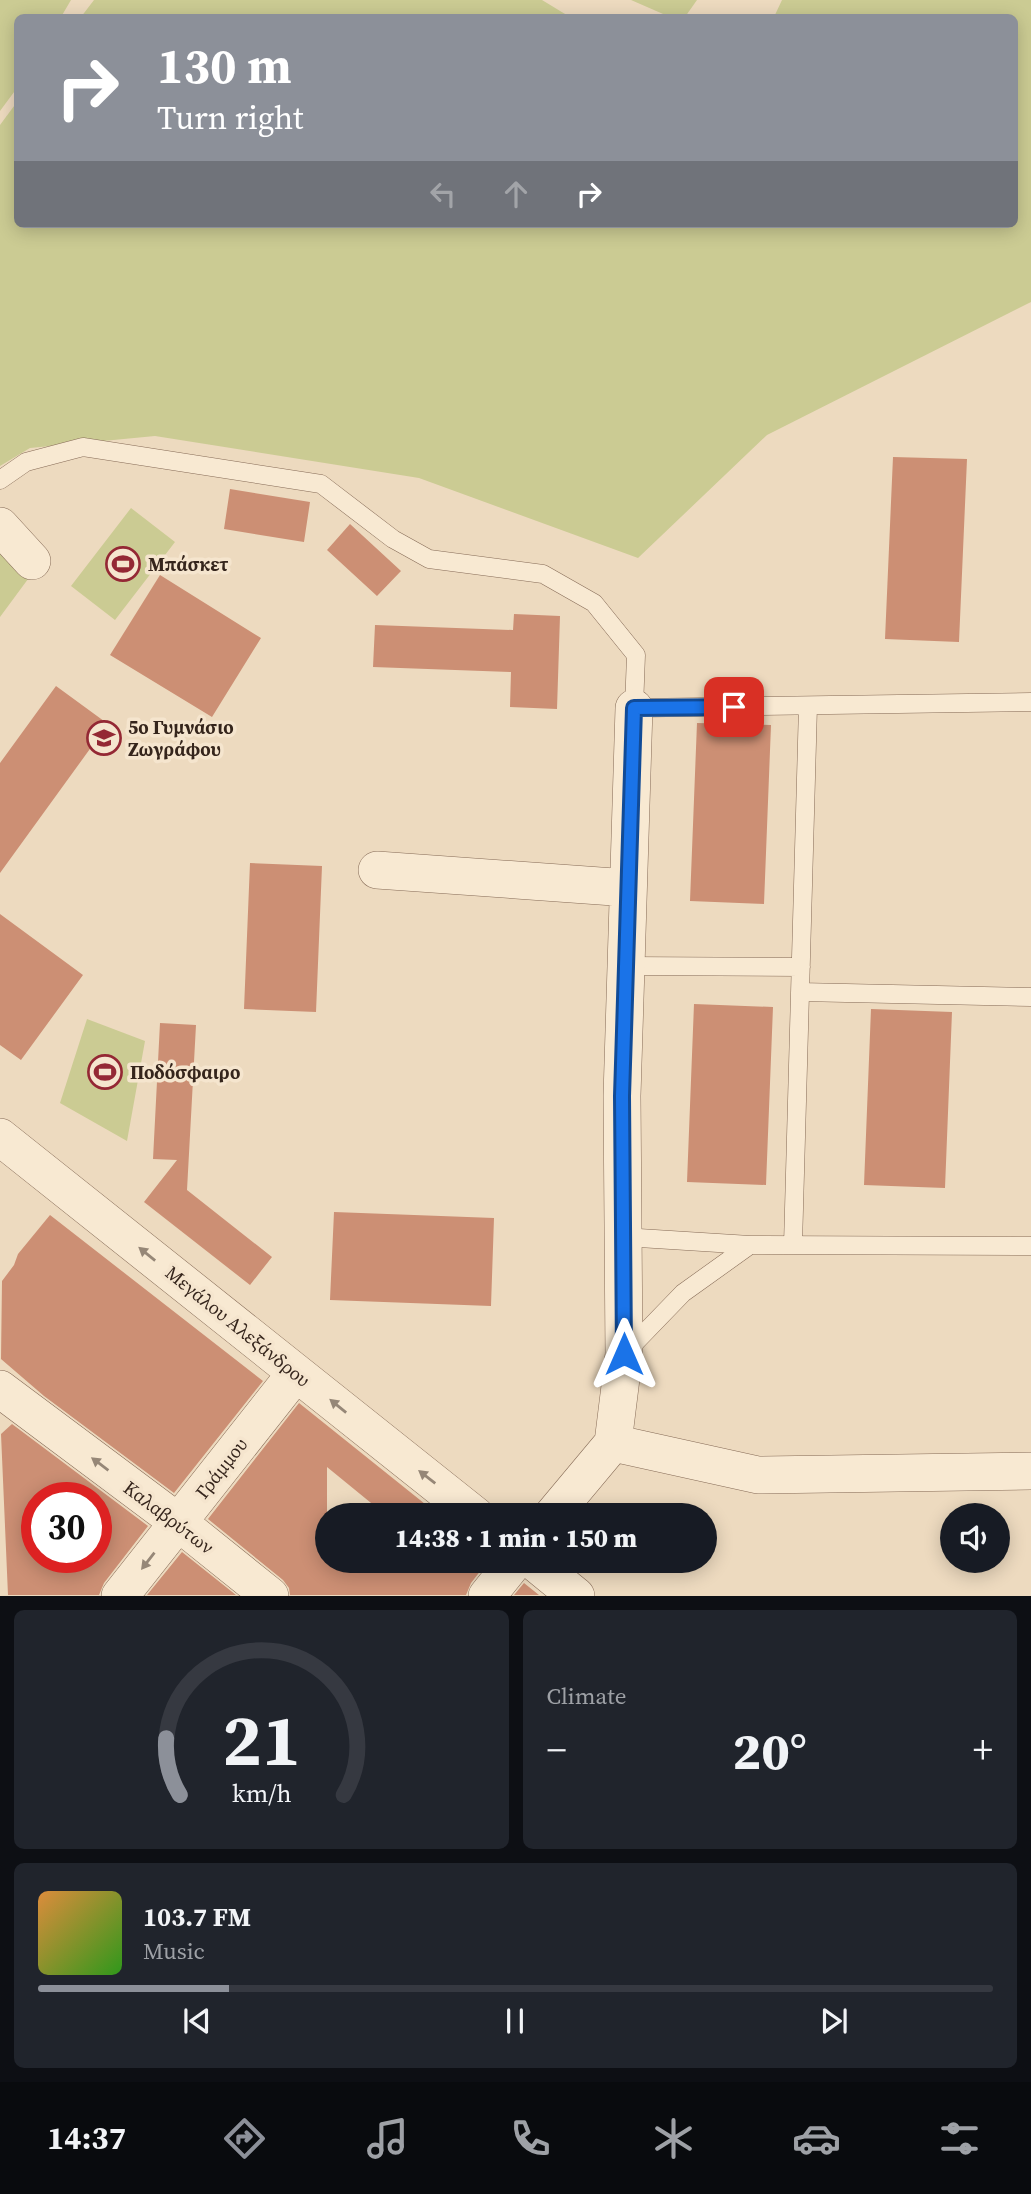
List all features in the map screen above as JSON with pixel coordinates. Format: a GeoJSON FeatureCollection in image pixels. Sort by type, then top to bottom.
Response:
{"type":"FeatureCollection","features":[{"type":"Feature","properties":{"kind":"street"},"geometry":{"type":"LineString","coordinates":[[0,526],[32,561]]}},
{"type":"Feature","properties":{"kind":"street"},"geometry":{"type":"LineString","coordinates":[[563,1503],[613,1443],[624,1354],[622,1096],[634,708]]}},
{"type":"Feature","properties":{"kind":"street"},"geometry":{"type":"LineString","coordinates":[[377,870],[628,888]]}},
{"type":"Feature","properties":{"kind":"street","name":"Μεγάλου Αλεξάνδρου"},"geometry":{"type":"LineString","coordinates":[[0,1137],[459,1503]]}},
{"type":"Feature","properties":{"kind":"street","name":"Γράμμου"},"geometry":{"type":"LineString","coordinates":[[120,1595],[296,1373]]}},
{"type":"Feature","properties":{"kind":"street","name":"Καλαβρύτων"},"geometry":{"type":"LineString","coordinates":[[0,1389],[178,1522],[270,1595]]}},
{"type":"Feature","properties":{"kind":"street"},"geometry":{"type":"LineString","coordinates":[[613,1443],[758,1475],[1031,1471]]}},
{"type":"Feature","properties":{"kind":"street"},"geometry":{"type":"LineString","coordinates":[[487,1595],[505,1573]]}},
{"type":"Feature","properties":{"kind":"street"},"geometry":{"type":"LineString","coordinates":[[548,1573],[576,1595]]}},
{"type":"Feature","properties":{"kind":"lane"},"geometry":{"type":"LineString","coordinates":[[0,480],[26,462],[83,447],[321,484],[393,539],[429,559],[543,574],[594,603],[636,655],[634,708],[1031,702]]}},
{"type":"Feature","properties":{"kind":"lane"},"geometry":{"type":"LineString","coordinates":[[793,1245],[808,706]]}},
{"type":"Feature","properties":{"kind":"lane"},"geometry":{"type":"LineString","coordinates":[[626,966],[801,967]]}},
{"type":"Feature","properties":{"kind":"lane"},"geometry":{"type":"LineString","coordinates":[[800,992],[1031,998]]}},
{"type":"Feature","properties":{"kind":"lane"},"geometry":{"type":"LineString","coordinates":[[623,1237],[750,1245],[1031,1246]]}},
{"type":"Feature","properties":{"kind":"lane"},"geometry":{"type":"LineString","coordinates":[[624,1354],[683,1293],[750,1245]]}},
{"type":"Feature","properties":{"kind":"green space"},"geometry":{"type":"Polygon","coordinates":[[[0,0],[71,0],[63,14],[14,14],[14,92],[0,111],[0,0]]]}},
{"type":"Feature","properties":{"kind":"green space"},"geometry":{"type":"Polygon","coordinates":[[[94,0],[542,0],[565,14],[83,14],[94,0]]]}},
{"type":"Feature","properties":{"kind":"green space"},"geometry":{"type":"Polygon","coordinates":[[[631,0],[697,0],[687,14],[663,14],[631,0]]]}},
{"type":"Feature","properties":{"kind":"green space"},"geometry":{"type":"Polygon","coordinates":[[[782,0],[1031,0],[1031,302],[767,435],[638,558],[419,478],[155,436],[30,448],[0,466],[0,125],[14,106],[14,228],[1018,228],[1018,14],[775,14],[782,0]]]}},
{"type":"Feature","properties":{"kind":"green space","name":"Μπάσκετ"},"geometry":{"type":"Polygon","coordinates":[[[131,508],[175,542],[115,620],[71,586],[131,508]]]}},
{"type":"Feature","properties":{"kind":"green space"},"geometry":{"type":"Polygon","coordinates":[[[0,543],[31,575],[0,617],[0,543]]]}},
{"type":"Feature","properties":{"kind":"green space","name":"Ποδόσφαιρο"},"geometry":{"type":"Polygon","coordinates":[[[87,1019],[145,1041],[127,1141],[60,1103],[87,1019]]]}},
{"type":"Feature","properties":{"kind":"building"},"geometry":{"type":"Polygon","coordinates":[[[893,457],[967,459],[959,642],[885,639],[893,457]]]}},
{"type":"Feature","properties":{"kind":"building"},"geometry":{"type":"Polygon","coordinates":[[[230,489],[310,502],[304,542],[224,529],[230,489]]]}},
{"type":"Feature","properties":{"kind":"building"},"geometry":{"type":"Polygon","coordinates":[[[350,524],[401,571],[377,596],[327,550],[350,524]]]}},
{"type":"Feature","properties":{"kind":"building","name":"5ο Γυμνάσιο Ζωγράφου"},"geometry":{"type":"Polygon","coordinates":[[[160,575],[261,638],[212,717],[110,655],[160,575]]]}},
{"type":"Feature","properties":{"kind":"building"},"geometry":{"type":"Polygon","coordinates":[[[514,614],[560,616],[557,709],[510,707],[511,672],[373,667],[375,625],[513,630],[514,614]]]}},
{"type":"Feature","properties":{"kind":"building"},"geometry":{"type":"Polygon","coordinates":[[[56,686],[108,724],[0,873],[0,763],[56,686]]]}},
{"type":"Feature","properties":{"kind":"building"},"geometry":{"type":"Polygon","coordinates":[[[697,723],[771,725],[764,904],[690,901],[697,723]]]}},
{"type":"Feature","properties":{"kind":"building"},"geometry":{"type":"Polygon","coordinates":[[[250,863],[322,866],[316,1012],[244,1009],[250,863]]]}},
{"type":"Feature","properties":{"kind":"building"},"geometry":{"type":"Polygon","coordinates":[[[0,914],[83,975],[21,1060],[0,1045],[0,914]]]}},
{"type":"Feature","properties":{"kind":"building"},"geometry":{"type":"Polygon","coordinates":[[[694,1004],[773,1007],[766,1185],[687,1182],[694,1004]]]}},
{"type":"Feature","properties":{"kind":"building"},"geometry":{"type":"Polygon","coordinates":[[[871,1009],[952,1012],[945,1188],[864,1185],[871,1009]]]}},
{"type":"Feature","properties":{"kind":"building"},"geometry":{"type":"Polygon","coordinates":[[[160,1023],[196,1025],[187,1190],[272,1257],[250,1285],[144,1202],[177,1160],[153,1159],[160,1023]]]}},
{"type":"Feature","properties":{"kind":"building"},"geometry":{"type":"Polygon","coordinates":[[[334,1212],[494,1218],[491,1306],[330,1300],[334,1212]]]}},
{"type":"Feature","properties":{"kind":"building"},"geometry":{"type":"Polygon","coordinates":[[[50,1215],[263,1381],[174,1493],[44,1396],[1,1359],[2,1281],[14,1265],[18,1254],[50,1215]]]}},
{"type":"Feature","properties":{"kind":"building"},"geometry":{"type":"Polygon","coordinates":[[[299,1403],[424,1503],[371,1503],[327,1467],[327,1503],[315,1503],[315,1573],[479,1573],[466,1595],[290,1595],[283,1580],[208,1519],[299,1403]]]}},
{"type":"Feature","properties":{"kind":"building"},"geometry":{"type":"Polygon","coordinates":[[[12,1424],[89,1482],[21,1482],[21,1573],[112,1573],[99,1595],[8,1595],[1,1434],[12,1424]]]}},
{"type":"Feature","properties":{"kind":"building"},"geometry":{"type":"Polygon","coordinates":[[[112,1499],[148,1526],[112,1573],[112,1499]]]}},
{"type":"Feature","properties":{"kind":"building"},"geometry":{"type":"Polygon","coordinates":[[[182,1552],[236,1595],[147,1595],[182,1552]]]}},
{"type":"Feature","properties":{"kind":"building"},"geometry":{"type":"Polygon","coordinates":[[[524,1583],[539,1595],[514,1595],[524,1583]]]}},
{"type":"Feature","properties":{"kind":"place","name":"Μπάσκετ"},"geometry":{"type":"Point","coordinates":[123,564]}},
{"type":"Feature","properties":{"kind":"place","name":"5ο Γυμνάσιο Ζωγράφου"},"geometry":{"type":"Point","coordinates":[104,738]}},
{"type":"Feature","properties":{"kind":"place","name":"Ποδόσφαιρο"},"geometry":{"type":"Point","coordinates":[105,1072]}},
{"type":"Feature","properties":{"kind":"route"},"geometry":{"type":"LineString","coordinates":[[624,1354],[622,1096],[634,708],[734,707]]}}]}
